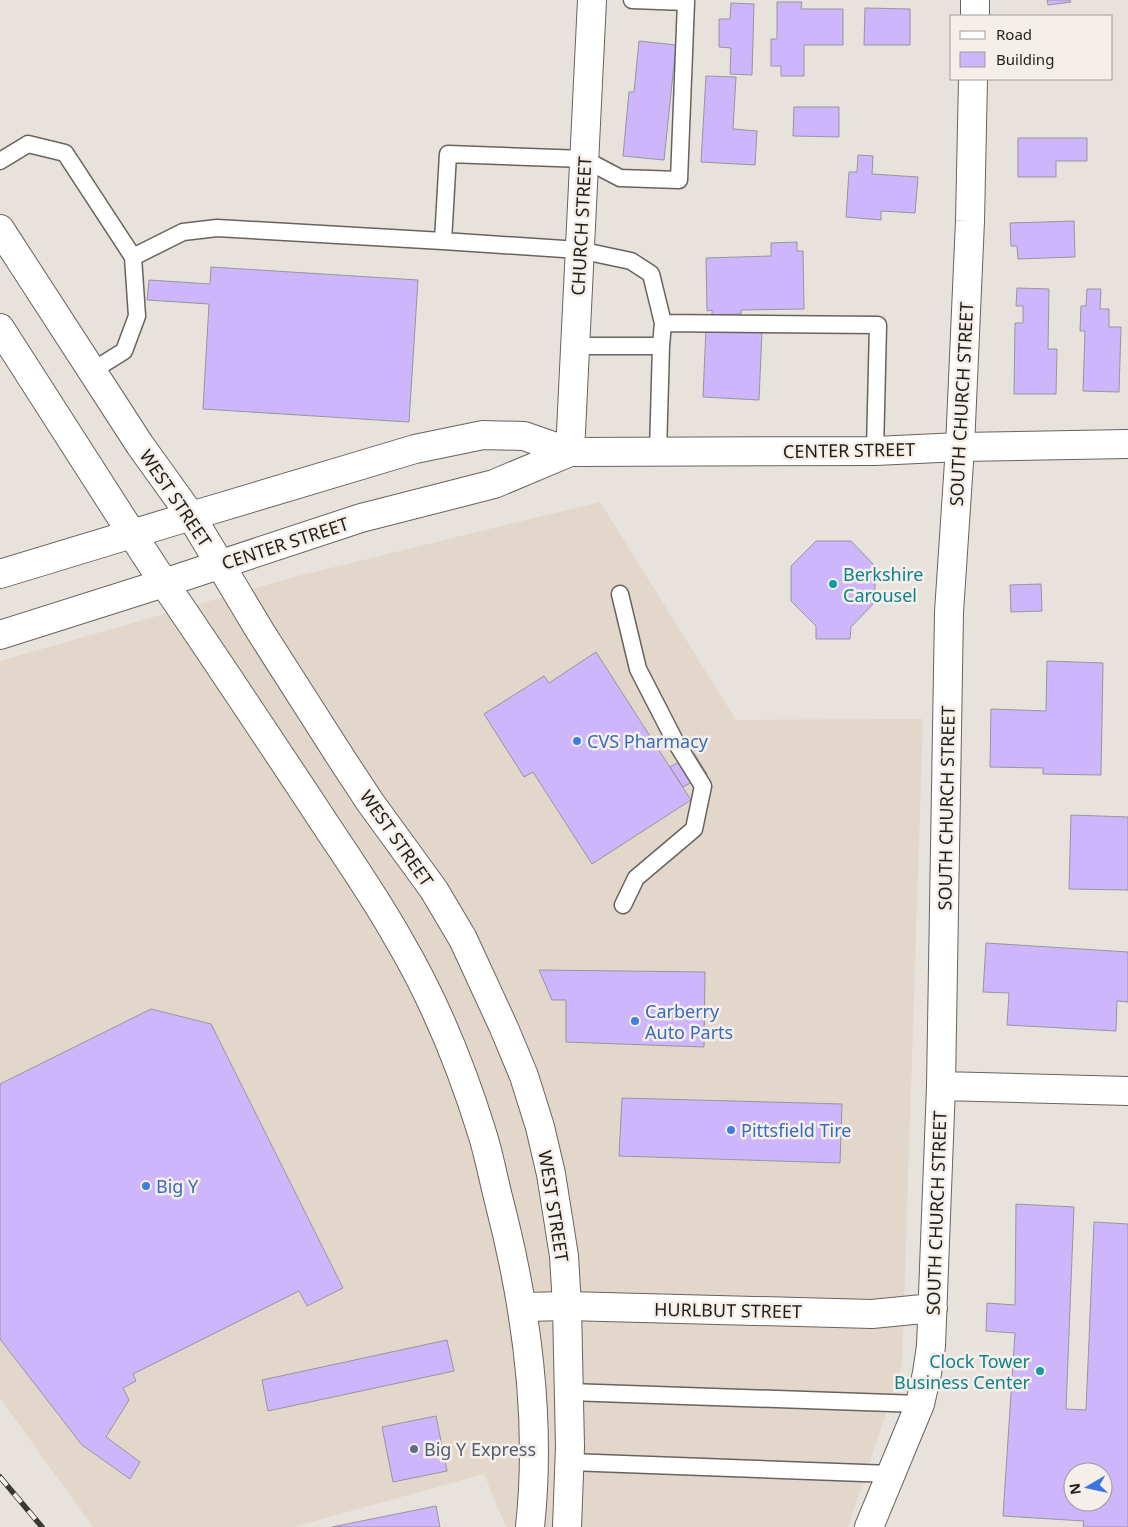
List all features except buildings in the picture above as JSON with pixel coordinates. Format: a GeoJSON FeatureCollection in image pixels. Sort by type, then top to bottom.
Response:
{"type":"FeatureCollection","features":[{"type":"Feature","properties":{"kind":"main road","name":"CHURCH STREET"},"geometry":{"type":"LineString","coordinates":[[570,452],[592,0]]}},
{"type":"Feature","properties":{"kind":"main road"},"geometry":{"type":"LineString","coordinates":[[975,0],[975,15]]}},
{"type":"Feature","properties":{"kind":"main road","name":"SOUTH CHURCH STREET"},"geometry":{"type":"LineString","coordinates":[[869,1527],[920,1404],[929,1364],[933,1308],[941,1086],[949,612],[960,447],[970,221],[973,80]]}},
{"type":"Feature","properties":{"kind":"main road","name":"WEST STREET"},"geometry":{"type":"LineString","coordinates":[[0,229],[140,445],[191,516],[260,631],[370,802],[434,890],[463,939],[504,1028],[524,1076],[540,1127],[551,1174],[564,1256],[567,1306],[570,1462],[566,1527]]}},
{"type":"Feature","properties":{"kind":"main road"},"geometry":{"type":"LineString","coordinates":[[1,330],[132,534],[358,874],[399,940],[439,1018],[462,1074],[484,1138],[523,1307],[533,1404],[534,1478],[530,1527]]}},
{"type":"Feature","properties":{"kind":"main road","name":"CENTER STREET"},"geometry":{"type":"LineString","coordinates":[[0,574],[415,449],[483,435],[524,436],[570,452],[875,451],[960,447],[1128,444]]}},
{"type":"Feature","properties":{"kind":"main road","name":"CENTER STREET"},"geometry":{"type":"LineString","coordinates":[[0,634],[361,518],[494,484],[570,452]]}},
{"type":"Feature","properties":{"kind":"main road"},"geometry":{"type":"LineString","coordinates":[[941,1086],[1128,1091]]}},
{"type":"Feature","properties":{"kind":"main road","name":"HURLBUT STREET"},"geometry":{"type":"LineString","coordinates":[[523,1307],[567,1306],[872,1314],[933,1308]]}},
{"type":"Feature","properties":{"kind":"lane"},"geometry":{"type":"LineString","coordinates":[[442,240],[448,154],[584,158],[620,178],[679,180],[686,2],[632,0]]}},
{"type":"Feature","properties":{"kind":"lane"},"geometry":{"type":"LineString","coordinates":[[0,161],[28,144],[65,153],[133,257],[137,316],[124,351],[92,371]]}},
{"type":"Feature","properties":{"kind":"lane"},"geometry":{"type":"LineString","coordinates":[[133,257],[182,232],[217,228],[442,240],[579,250],[631,261],[651,274],[663,323],[660,346],[658,452]]}},
{"type":"Feature","properties":{"kind":"lane"},"geometry":{"type":"LineString","coordinates":[[663,323],[878,325],[875,451]]}},
{"type":"Feature","properties":{"kind":"lane"},"geometry":{"type":"LineString","coordinates":[[575,346],[660,346]]}},
{"type":"Feature","properties":{"kind":"lane"},"geometry":{"type":"LineString","coordinates":[[620,594],[638,670],[675,741],[703,786],[694,829],[636,878],[623,906]]}},
{"type":"Feature","properties":{"kind":"lane"},"geometry":{"type":"LineString","coordinates":[[569,1392],[920,1404]]}},
{"type":"Feature","properties":{"kind":"lane"},"geometry":{"type":"LineString","coordinates":[[570,1462],[891,1474]]}},
{"type":"Feature","properties":{"kind":"shaded area"},"geometry":{"type":"Polygon","coordinates":[[[600,502],[736,720],[923,719],[902,1365],[848,1527],[506,1527],[484,1474],[293,1527],[93,1527],[0,1398],[0,661],[294,577],[600,502]]]}},
{"type":"Feature","properties":{"kind":"railway"},"geometry":{"type":"LineString","coordinates":[[0,1477],[42,1527]]}},
{"type":"Feature","properties":{"kind":"place","name":"Berkshire Carousel"},"geometry":{"type":"Point","coordinates":[833,584]}},
{"type":"Feature","properties":{"kind":"place","name":"CVS Pharmacy"},"geometry":{"type":"Point","coordinates":[577,741]}},
{"type":"Feature","properties":{"kind":"place","name":"Carberry Auto Parts"},"geometry":{"type":"Point","coordinates":[635,1021]}},
{"type":"Feature","properties":{"kind":"place","name":"Pittsfield Tire"},"geometry":{"type":"Point","coordinates":[731,1130]}},
{"type":"Feature","properties":{"kind":"place","name":"Big Y"},"geometry":{"type":"Point","coordinates":[146,1186]}},
{"type":"Feature","properties":{"kind":"place","name":"Clock Tower Business Center"},"geometry":{"type":"Point","coordinates":[1040,1371]}},
{"type":"Feature","properties":{"kind":"place","name":"Big Y Express"},"geometry":{"type":"Point","coordinates":[414,1449]}}]}
